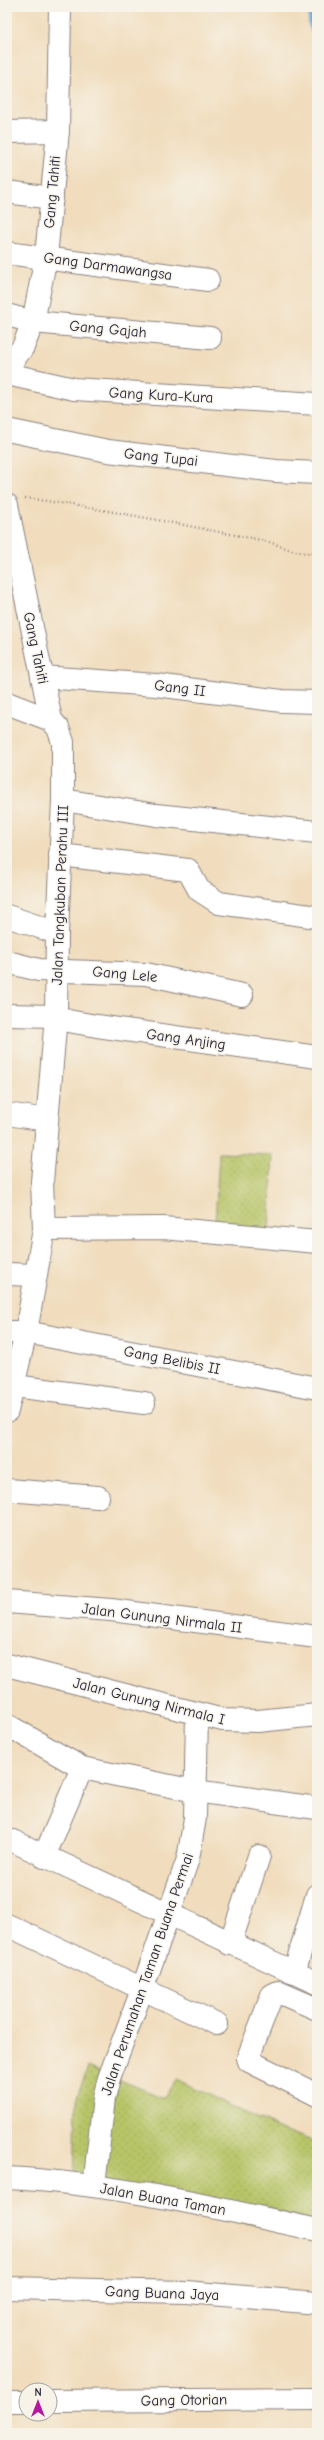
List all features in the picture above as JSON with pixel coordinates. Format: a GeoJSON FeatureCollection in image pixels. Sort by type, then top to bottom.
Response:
{"type":"FeatureCollection","features":[{"type":"Feature","properties":{"kind":"street","name":"Gang Tahiti"},"geometry":{"type":"LineString","coordinates":[[7,368],[23,347],[33,322],[46,257],[58,131],[60,7]]}},
{"type":"Feature","properties":{"kind":"street"},"geometry":{"type":"LineString","coordinates":[[7,132],[58,131]]}},
{"type":"Feature","properties":{"kind":"street"},"geometry":{"type":"LineString","coordinates":[[7,192],[52,198]]}},
{"type":"Feature","properties":{"kind":"street","name":"Gang Darmawangsa"},"geometry":{"type":"LineString","coordinates":[[7,253],[46,257],[208,280]]}},
{"type":"Feature","properties":{"kind":"street","name":"Gang Gajah"},"geometry":{"type":"LineString","coordinates":[[7,315],[33,322],[210,338]]}},
{"type":"Feature","properties":{"kind":"street","name":"Gang Kura-Kura"},"geometry":{"type":"LineString","coordinates":[[7,374],[74,389],[317,404]]}},
{"type":"Feature","properties":{"kind":"street","name":"Gang Tupai"},"geometry":{"type":"LineString","coordinates":[[7,430],[108,451],[276,471],[317,473]]}},
{"type":"Feature","properties":{"kind":"street","name":"Gang Tahiti"},"geometry":{"type":"LineString","coordinates":[[12,501],[11,536],[51,720]]}},
{"type":"Feature","properties":{"kind":"street","name":"Gang II"},"geometry":{"type":"LineString","coordinates":[[42,677],[156,685],[282,701],[317,702]]}},
{"type":"Feature","properties":{"kind":"street"},"geometry":{"type":"LineString","coordinates":[[7,703],[51,720]]}},
{"type":"Feature","properties":{"kind":"street","name":"Jalan Tangkuban Perahu III"},"geometry":{"type":"LineString","coordinates":[[7,1410],[17,1332],[36,1275],[44,1229],[42,1182],[56,1016],[57,932],[63,800],[62,735],[51,720]]}},
{"type":"Feature","properties":{"kind":"street"},"geometry":{"type":"LineString","coordinates":[[63,800],[156,815],[317,832]]}},
{"type":"Feature","properties":{"kind":"street"},"geometry":{"type":"LineString","coordinates":[[60,855],[188,870],[199,890],[219,903],[317,917]]}},
{"type":"Feature","properties":{"kind":"street"},"geometry":{"type":"LineString","coordinates":[[7,916],[57,932]]}},
{"type":"Feature","properties":{"kind":"street","name":"Gang Lele"},"geometry":{"type":"LineString","coordinates":[[7,962],[39,970],[57,969],[146,974],[242,995]]}},
{"type":"Feature","properties":{"kind":"street","name":"Gang Anjing"},"geometry":{"type":"LineString","coordinates":[[7,1015],[56,1016],[68,1021],[97,1026],[317,1057]]}},
{"type":"Feature","properties":{"kind":"street"},"geometry":{"type":"LineString","coordinates":[[7,1114],[47,1120]]}},
{"type":"Feature","properties":{"kind":"street"},"geometry":{"type":"LineString","coordinates":[[44,1229],[163,1228],[292,1238],[317,1242]]}},
{"type":"Feature","properties":{"kind":"street"},"geometry":{"type":"LineString","coordinates":[[7,1274],[36,1275]]}},
{"type":"Feature","properties":{"kind":"street","name":"Gang Belibis II"},"geometry":{"type":"LineString","coordinates":[[17,1332],[317,1388]]}},
{"type":"Feature","properties":{"kind":"street"},"geometry":{"type":"LineString","coordinates":[[10,1385],[144,1403]]}},
{"type":"Feature","properties":{"kind":"street"},"geometry":{"type":"LineString","coordinates":[[7,1490],[98,1497]]}},
{"type":"Feature","properties":{"kind":"street","name":"Jalan Gunung Nirmala II"},"geometry":{"type":"LineString","coordinates":[[7,1602],[111,1610],[317,1637]]}},
{"type":"Feature","properties":{"kind":"street","name":"Jalan Gunung Nirmala I"},"geometry":{"type":"LineString","coordinates":[[7,1665],[197,1714],[240,1722],[317,1715]]}},
{"type":"Feature","properties":{"kind":"street","name":"Jalan Perumahan Taman Buana Permai"},"geometry":{"type":"LineString","coordinates":[[94,2186],[104,2098],[109,2078],[188,1859],[195,1818],[197,1714]]}},
{"type":"Feature","properties":{"kind":"street"},"geometry":{"type":"LineString","coordinates":[[7,1725],[82,1768],[195,1791],[317,1808]]}},
{"type":"Feature","properties":{"kind":"street"},"geometry":{"type":"LineString","coordinates":[[44,1857],[82,1768]]}},
{"type":"Feature","properties":{"kind":"street"},"geometry":{"type":"LineString","coordinates":[[14,1841],[44,1857],[317,1983]]}},
{"type":"Feature","properties":{"kind":"street"},"geometry":{"type":"LineString","coordinates":[[230,1944],[259,1856]]}},
{"type":"Feature","properties":{"kind":"street"},"geometry":{"type":"LineString","coordinates":[[294,1973],[317,1895]]}},
{"type":"Feature","properties":{"kind":"street"},"geometry":{"type":"LineString","coordinates":[[7,1925],[142,1990],[217,2024]]}},
{"type":"Feature","properties":{"kind":"street"},"geometry":{"type":"LineString","coordinates":[[317,2009],[278,1992],[272,1995],[248,2058],[249,2061],[317,2095]]}},
{"type":"Feature","properties":{"kind":"street","name":"Jalan Buana Taman"},"geometry":{"type":"LineString","coordinates":[[7,2178],[94,2186],[226,2210],[317,2230]]}},
{"type":"Feature","properties":{"kind":"street","name":"Gang Buana Jaya"},"geometry":{"type":"LineString","coordinates":[[7,2288],[186,2292],[317,2304]]}},
{"type":"Feature","properties":{"kind":"street","name":"Gang Otorian"},"geometry":{"type":"LineString","coordinates":[[58,2402],[317,2398]]}},
{"type":"Feature","properties":{"kind":"street"},"geometry":{"type":"LineString","coordinates":[[7,2402],[18,2402]]}},
{"type":"Feature","properties":{"kind":"path"},"geometry":{"type":"LineString","coordinates":[[12,501],[107,509],[271,542],[307,554],[317,552]]}},
{"type":"Feature","properties":{"kind":"green space"},"geometry":{"type":"Polygon","coordinates":[[[219,1153],[273,1155],[269,1231],[215,1224],[219,1153]]]}},
{"type":"Feature","properties":{"kind":"green space"},"geometry":{"type":"Polygon","coordinates":[[[88,2067],[164,2098],[176,2079],[266,2123],[317,2143],[317,2208],[312,2237],[74,2186],[76,2100],[88,2067]]]}},
{"type":"Feature","properties":{"kind":"waterway"},"geometry":{"type":"LineString","coordinates":[[310,7],[311,25],[317,41]]}}]}
